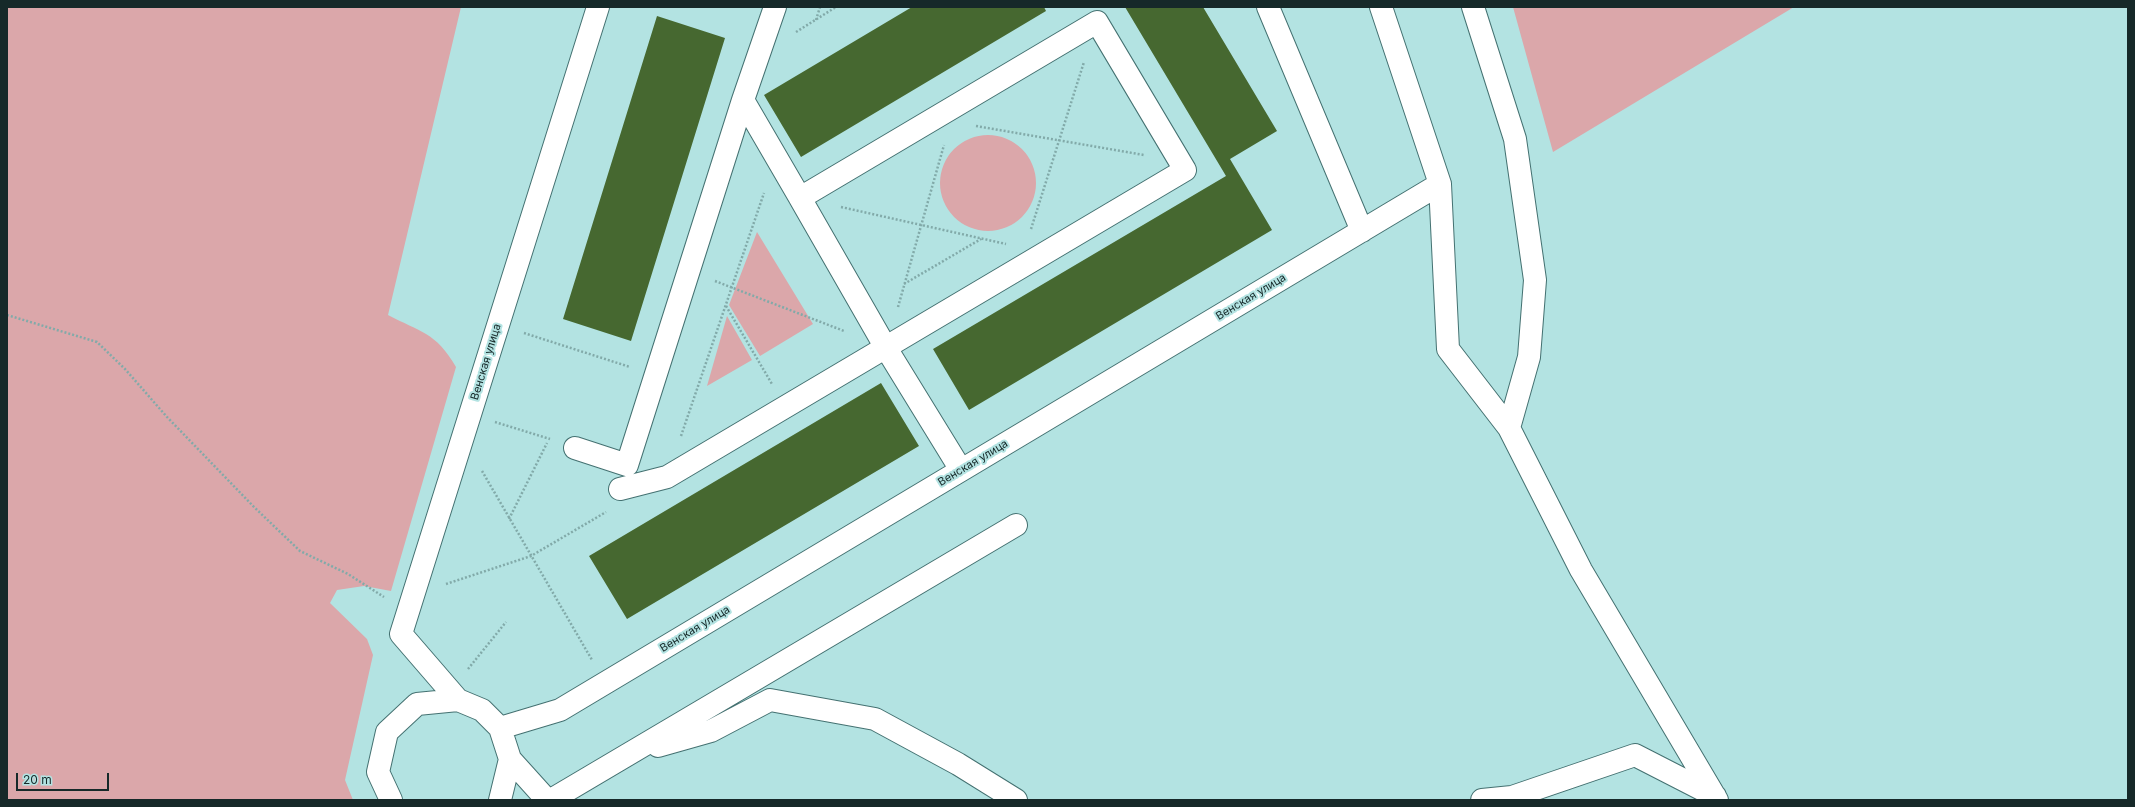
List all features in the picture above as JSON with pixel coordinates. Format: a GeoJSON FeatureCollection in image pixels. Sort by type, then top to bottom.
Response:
{"type":"FeatureCollection","features":[{"type":"Feature","properties":{"kind":"street","name":"Венская улица"},"geometry":{"type":"LineString","coordinates":[[458,700],[401,634],[598,7]]}},
{"type":"Feature","properties":{"kind":"street"},"geometry":{"type":"LineString","coordinates":[[775,7],[743,100],[690,272],[620,489],[667,477],[886,348],[1035,250],[1185,170],[1097,22],[952,114],[800,198]]}},
{"type":"Feature","properties":{"kind":"street"},"geometry":{"type":"LineString","coordinates":[[1268,7],[1362,231]]}},
{"type":"Feature","properties":{"kind":"street"},"geometry":{"type":"LineString","coordinates":[[1381,7],[1440,184],[1448,349],[1509,428],[1580,570],[1716,798]]}},
{"type":"Feature","properties":{"kind":"street"},"geometry":{"type":"LineString","coordinates":[[1473,7],[1515,139],[1535,280],[1529,357],[1509,428]]}},
{"type":"Feature","properties":{"kind":"street"},"geometry":{"type":"LineString","coordinates":[[743,100],[886,348],[961,470]]}},
{"type":"Feature","properties":{"kind":"street","name":"Венская улица"},"geometry":{"type":"LineString","coordinates":[[500,728],[560,710],[1440,184]]}},
{"type":"Feature","properties":{"kind":"street"},"geometry":{"type":"LineString","coordinates":[[575,448],[627,465]]}},
{"type":"Feature","properties":{"kind":"street"},"geometry":{"type":"LineString","coordinates":[[551,800],[1016,525]]}},
{"type":"Feature","properties":{"kind":"street"},"geometry":{"type":"LineString","coordinates":[[391,800],[378,772],[387,732],[417,704],[458,700],[482,710],[500,728],[510,759],[547,800]]}},
{"type":"Feature","properties":{"kind":"street"},"geometry":{"type":"LineString","coordinates":[[628,755],[711,731],[770,700],[875,720],[958,764],[1016,800]]}},
{"type":"Feature","properties":{"kind":"street"},"geometry":{"type":"LineString","coordinates":[[1482,800],[1512,797],[1635,755],[1716,798]]}},
{"type":"Feature","properties":{"kind":"street"},"geometry":{"type":"LineString","coordinates":[[500,800],[510,759]]}},
{"type":"Feature","properties":{"kind":"path"},"geometry":{"type":"LineString","coordinates":[[816,20],[820,7]]}},
{"type":"Feature","properties":{"kind":"path"},"geometry":{"type":"LineString","coordinates":[[800,198],[1035,250],[1059,140],[1097,22]]}},
{"type":"Feature","properties":{"kind":"path"},"geometry":{"type":"LineString","coordinates":[[690,272],[886,348],[922,225],[952,114],[1059,140],[1180,161]]}},
{"type":"Feature","properties":{"kind":"path"},"geometry":{"type":"LineString","coordinates":[[667,477],[776,158]]}},
{"type":"Feature","properties":{"kind":"path"},"geometry":{"type":"LineString","coordinates":[[904,284],[981,238]]}},
{"type":"Feature","properties":{"kind":"path"},"geometry":{"type":"LineString","coordinates":[[726,305],[785,407]]}},
{"type":"Feature","properties":{"kind":"path"},"geometry":{"type":"LineString","coordinates":[[7,315],[97,342],[125,369],[167,417],[216,468],[300,551],[410,604],[531,556],[613,508]]}},
{"type":"Feature","properties":{"kind":"path"},"geometry":{"type":"LineString","coordinates":[[522,332],[633,368]]}},
{"type":"Feature","properties":{"kind":"path"},"geometry":{"type":"LineString","coordinates":[[470,414],[575,448]]}},
{"type":"Feature","properties":{"kind":"path"},"geometry":{"type":"LineString","coordinates":[[462,438],[593,663]]}},
{"type":"Feature","properties":{"kind":"path"},"geometry":{"type":"LineString","coordinates":[[509,519],[549,439]]}},
{"type":"Feature","properties":{"kind":"path"},"geometry":{"type":"LineString","coordinates":[[468,670],[506,622]]}},
{"type":"Feature","properties":{"kind":"shaded area"},"geometry":{"type":"Polygon","coordinates":[[[7,7],[461,7],[388,315],[426,334],[434,340],[449,355],[456,367],[391,591],[364,586],[337,590],[330,603],[367,639],[373,655],[345,780],[353,800],[7,800],[7,7]]]}},
{"type":"Feature","properties":{"kind":"shaded area"},"geometry":{"type":"Polygon","coordinates":[[[1513,7],[1794,7],[1553,152],[1513,7]]]}},
{"type":"Feature","properties":{"kind":"shaded area"},"geometry":{"type":"Polygon","coordinates":[[[988,135],[1006,139],[1015,143],[1022,149],[1028,156],[1032,165],[1036,183],[1032,201],[1028,210],[1022,217],[1015,223],[1006,227],[988,231],[970,227],[961,223],[954,217],[948,210],[944,201],[940,183],[944,165],[948,156],[954,149],[961,143],[970,139],[988,135]]]}},
{"type":"Feature","properties":{"kind":"shaded area"},"geometry":{"type":"Polygon","coordinates":[[[757,232],[813,324],[760,356],[729,305],[757,232]]]}},
{"type":"Feature","properties":{"kind":"shaded area"},"geometry":{"type":"Polygon","coordinates":[[[727,316],[752,360],[707,386],[727,316]]]}},
{"type":"Feature","properties":{"kind":"building"},"geometry":{"type":"Polygon","coordinates":[[[912,7],[1044,7],[1046,11],[801,157],[764,95],[912,7]]]}},
{"type":"Feature","properties":{"kind":"building"},"geometry":{"type":"Polygon","coordinates":[[[1125,7],[1203,7],[1277,131],[1230,159],[1272,230],[969,410],[933,349],[1226,176],[1125,7]]]}},
{"type":"Feature","properties":{"kind":"building"},"geometry":{"type":"Polygon","coordinates":[[[657,16],[725,38],[631,341],[563,319],[657,16]]]}},
{"type":"Feature","properties":{"kind":"building"},"geometry":{"type":"Polygon","coordinates":[[[881,383],[919,446],[627,619],[589,556],[881,383]]]}}]}
